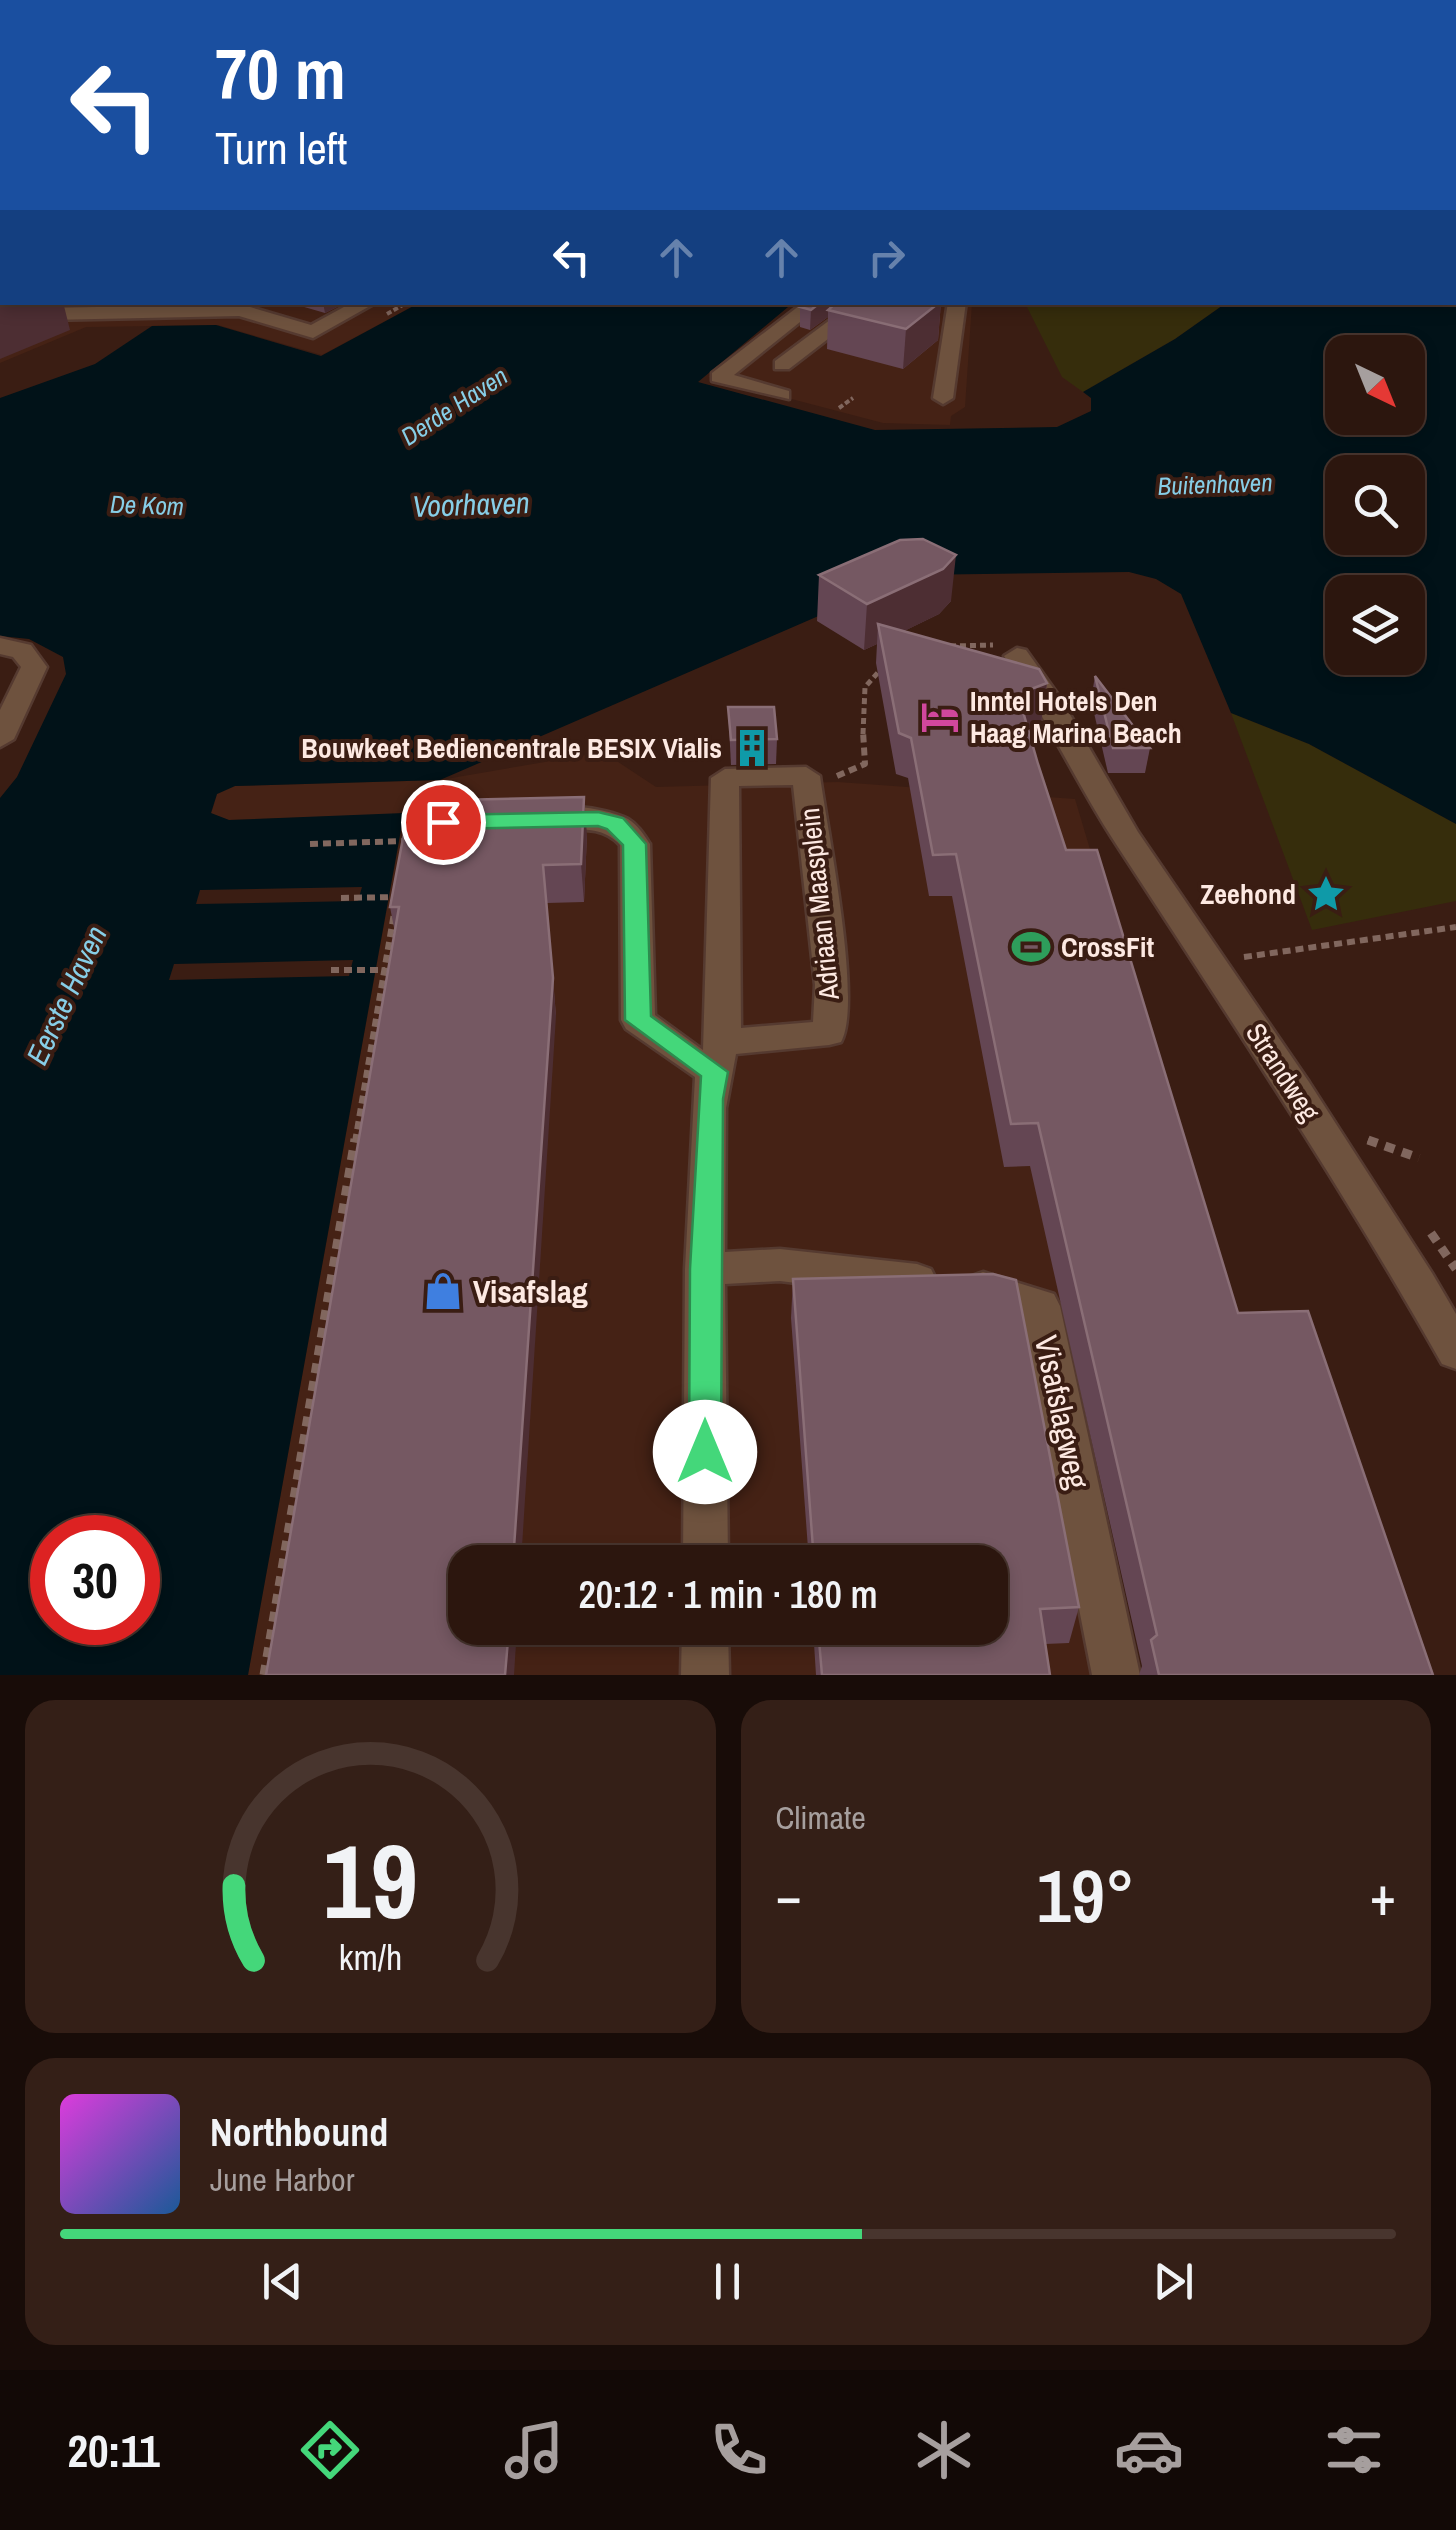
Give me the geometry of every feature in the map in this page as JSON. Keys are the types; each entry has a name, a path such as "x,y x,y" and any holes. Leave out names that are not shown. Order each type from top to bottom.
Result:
{"street":[{"path":"0,315 240,310 313,332 362,305"},
{"path":"782,395 720,377 812,305"},
{"path":"782,365 863,305"},
{"path":"943,398 956,305"},
{"path":"0,646 22,651 34,667 0,738"},
{"name":"Strandweg","path":"1017,656 1043,688 1102,800 1405,1258 1456,1351"},
{"name":"Adriaan Maasplein","path":"806,776 832,985 829,1033 720,1057 724,778 806,776"},
{"path":"523,820 598,819 628,832 635,844 638,1020 720,1057 710,1099 704,1269 705,1545"},
{"name":"Visafslagweg","path":"704,1269 780,1265 992,1290 1040,1306 1116,1675"},
{"path":"705,1645 705,1675"}],"path":[{"path":"839,408 853,398"},
{"path":"945,646 1006,646 1017,656"},
{"path":"806,776 844,776 865,764 861,692 870,674 887,665"},
{"path":"402,860 409,823"},
{"path":"310,844 406,841"},
{"path":"264,1675 399,878"},
{"path":"342,898 396,897"},
{"path":"1211,963 1456,927"},
{"path":"331,970 385,970"},
{"path":"1367,1140 1419,1158"}],"shaded area":[{"path":"0,305 415,305 322,355 218,325 86,327 0,363"},
{"path":"798,305 972,305 965,407 951,416 950,425 883,423 708,377"},
{"path":"603,752 656,787 838,782 1075,799 1240,1352 1070,1354 1137,1675 248,1675 404,814 229,820 211,814 217,794 235,786 440,780"}],"sand":[{"path":"1026,305 1223,305 1175,339 1083,392 1062,377"},
{"path":"1231,713 1309,744 1456,824 1456,901 1312,930"}],"water":[{"path":"415,305 790,305 698,382 875,430 1057,427 1091,411 1091,398 1083,392 1175,339 1223,305 1456,305 1456,824 1309,744 1231,713 1181,594 1156,579 1129,572 913,575 440,780 235,786 217,794 211,813 229,820 404,813 248,1675 0,1675 0,798 17,777 66,674 63,657 29,639 0,636 0,398 95,364 152,326 216,325 321,356"}],"pier":[{"path":"362,887 358,901 196,904 200,890"},
{"path":"353,960 349,976 169,980 174,964"}],"building":[{"path":"834,305 936,305 906,329 828,310"},
{"path":"923,539 956,555 943,569 867,604 819,575 900,540"},
{"path":"878,624 1039,669 1047,683 1018,694 1038,764 1066,850 1097,850 1238,1313 1308,1311 1433,1675 1159,1675 1151,1640 1157,1635 1038,1123 1011,1124 956,854 933,855 911,738 899,733"},
{"path":"1095,676 1150,748 1113,748"},
{"path":"728,707 774,707 777,739 731,740"},
{"name":"Visafslag","path":"584,797 581,864 543,865 553,978 514,1545 448,1545 448,1645 508,1645 505,1675 266,1675 399,907 390,907 410,801"},
{"path":"993,1274 1016,1280 1079,1607 1040,1609 1050,1675 822,1675 819,1645 1008,1645 1008,1545 813,1545 793,1279"}],"place":[{"name":"Inntel Hotels Den Haag Marina Beach","path":"940,717"},
{"name":"Bouwkeet Bediencentrale BESIX Vialis","path":"752,748"},
{"name":"Zeehond","path":"1326,894"},
{"name":"CrossFit","path":"1031,947"},
{"name":"Visafslag","path":"443,1291"}],"route":[{"path":"443,822 598,819 628,832 635,844 638,1020 715,1072 710,1099 704,1269 705,1452"}],"water label":[{"name":"Derde Haven","path":"454,406"},
{"name":"Buitenhaven","path":"1215,484"},
{"name":"Voorhaven","path":"471,504"},
{"name":"De Kom","path":"147,505"},
{"name":"Eerste Haven","path":"66,995"}]}
